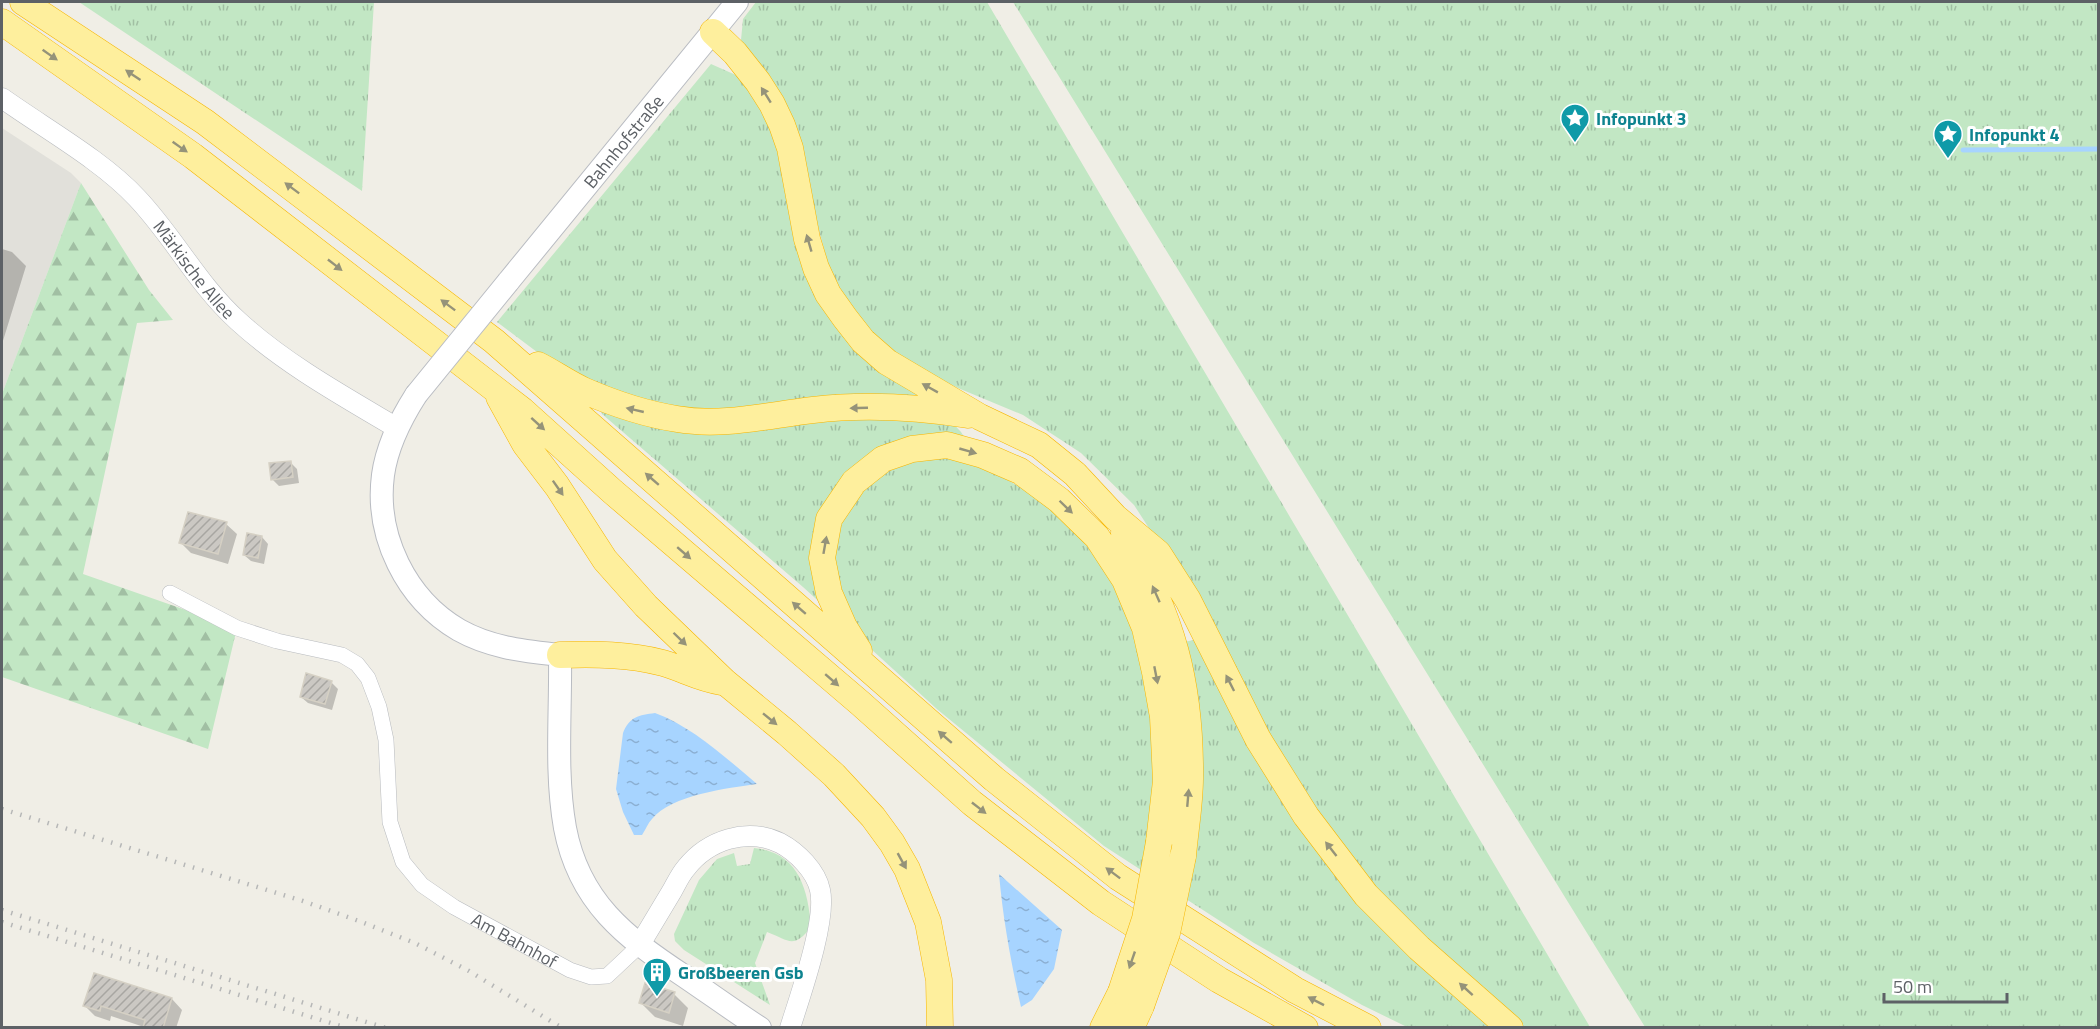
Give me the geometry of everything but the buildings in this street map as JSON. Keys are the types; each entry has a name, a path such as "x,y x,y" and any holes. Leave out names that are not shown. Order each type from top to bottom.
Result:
{"highway":[{"path":"23,2 206,122 494,341 994,779 1118,877 1295,990 1368,1028"},
{"path":"2,22 193,156 522,410 972,803 1101,903 1219,980 1305,1028"},
{"path":"713,32 735,53 758,82 777,115 790,148 807,239 816,268 828,294 863,341 887,362 980,417 1039,445 1075,474 1115,517 1158,553 1188,600 1258,739 1306,816 1366,895 1419,948 1510,1028"},
{"path":"494,341 584,391 626,408 678,419 714,422 746,420 814,410 895,407 980,417"},
{"path":"493,387 525,444 557,486 605,560 646,606 725,682 834,775 873,817 892,843 907,869 928,922 939,980 940,1028"},
{"path":"874,675 840,618 829,593 822,558 829,519 854,482 883,459 912,449 947,445 983,455 1020,471 1059,500 1097,537 1125,580 1145,628 1163,717 1166,781 1159,842 1131,1008"},
{"path":"1102,1028 1131,1008 1167,933 1183,856 1190,781 1189,721 1181,669 1167,617 1143,565 1115,517"},
{"path":"560,655 608,654 650,660 667,664 705,680 725,682"}],"main road":[{"name":"Bahnhofstraße","path":"560,655 509,649 477,639 444,620 414,590 393,554 384,516 383,475 387,458 397,428 416,396 737,2"},
{"path":"560,655 562,805 569,847 576,867 595,902 639,946 758,1026"}],"street":[{"name":"Märkische Allee","path":"2,99 90,159 135,196 162,228 204,286 240,323 300,368 397,428"},
{"name":"Am Bahnhof","path":"170,593 237,628 277,641 342,655 357,664 368,678 380,707 387,741 390,822 402,862 422,885 454,907 570,970 591,977 608,976 639,946 686,867 714,843 742,836 764,837 788,847 808,866 820,890 820,918 816,938 790,1028"}],"shaded area":[{"path":"2,128 71,173 81,183 2,394"}],"green space":[{"path":"79,2 374,2 362,191"},
{"path":"756,2 987,2 1590,1027 1523,1027 1423,940 1345,853 1273,745 1180,576 1134,505 1081,453 1023,415 958,388 896,357 851,309 829,267 784,103 741,40 743,19"},
{"path":"1013,2 2098,2 2098,1027 1645,1027"},
{"path":"711,64 738,76 753,94 776,139 803,262 961,432 982,465 1056,508 1106,570 1142,650 1194,640 1259,757 1498,1027 1407,1027 1362,1005 1254,943 1104,846 938,710 803,587 602,414 594,386 553,364 497,322"},
{"path":"81,183 149,290 173,320 137,323 83,574 237,628 208,749 2,677 2,394"},
{"path":"754,848 769,851 791,864 803,886 811,927 795,941 786,940 767,932 755,963 770,1005 684,950 675,941 674,934 699,880 717,859 734,853 737,866 750,864"}],"water":[{"path":"655,713 696,735 757,784 686,798 661,811 649,822 642,835 634,835 623,812 616,789 623,733 628,723 635,718"},
{"path":"999,874 1062,930 1054,969 1032,1000 1021,1007 1008,941"}],"waterway":[{"path":"1963,150 2098,149"}],"railway":[{"path":"2,809 303,901 359,921 415,943 469,971 562,1028"},
{"path":"2,910 386,1028"},
{"path":"2,922 347,1028"}],"place":[{"name":"Infopunkt 3","path":"1575,144"},
{"name":"Infopunkt 4","path":"1948,160"},
{"name":"Großbeeren Gsb","path":"657,998"}]}
